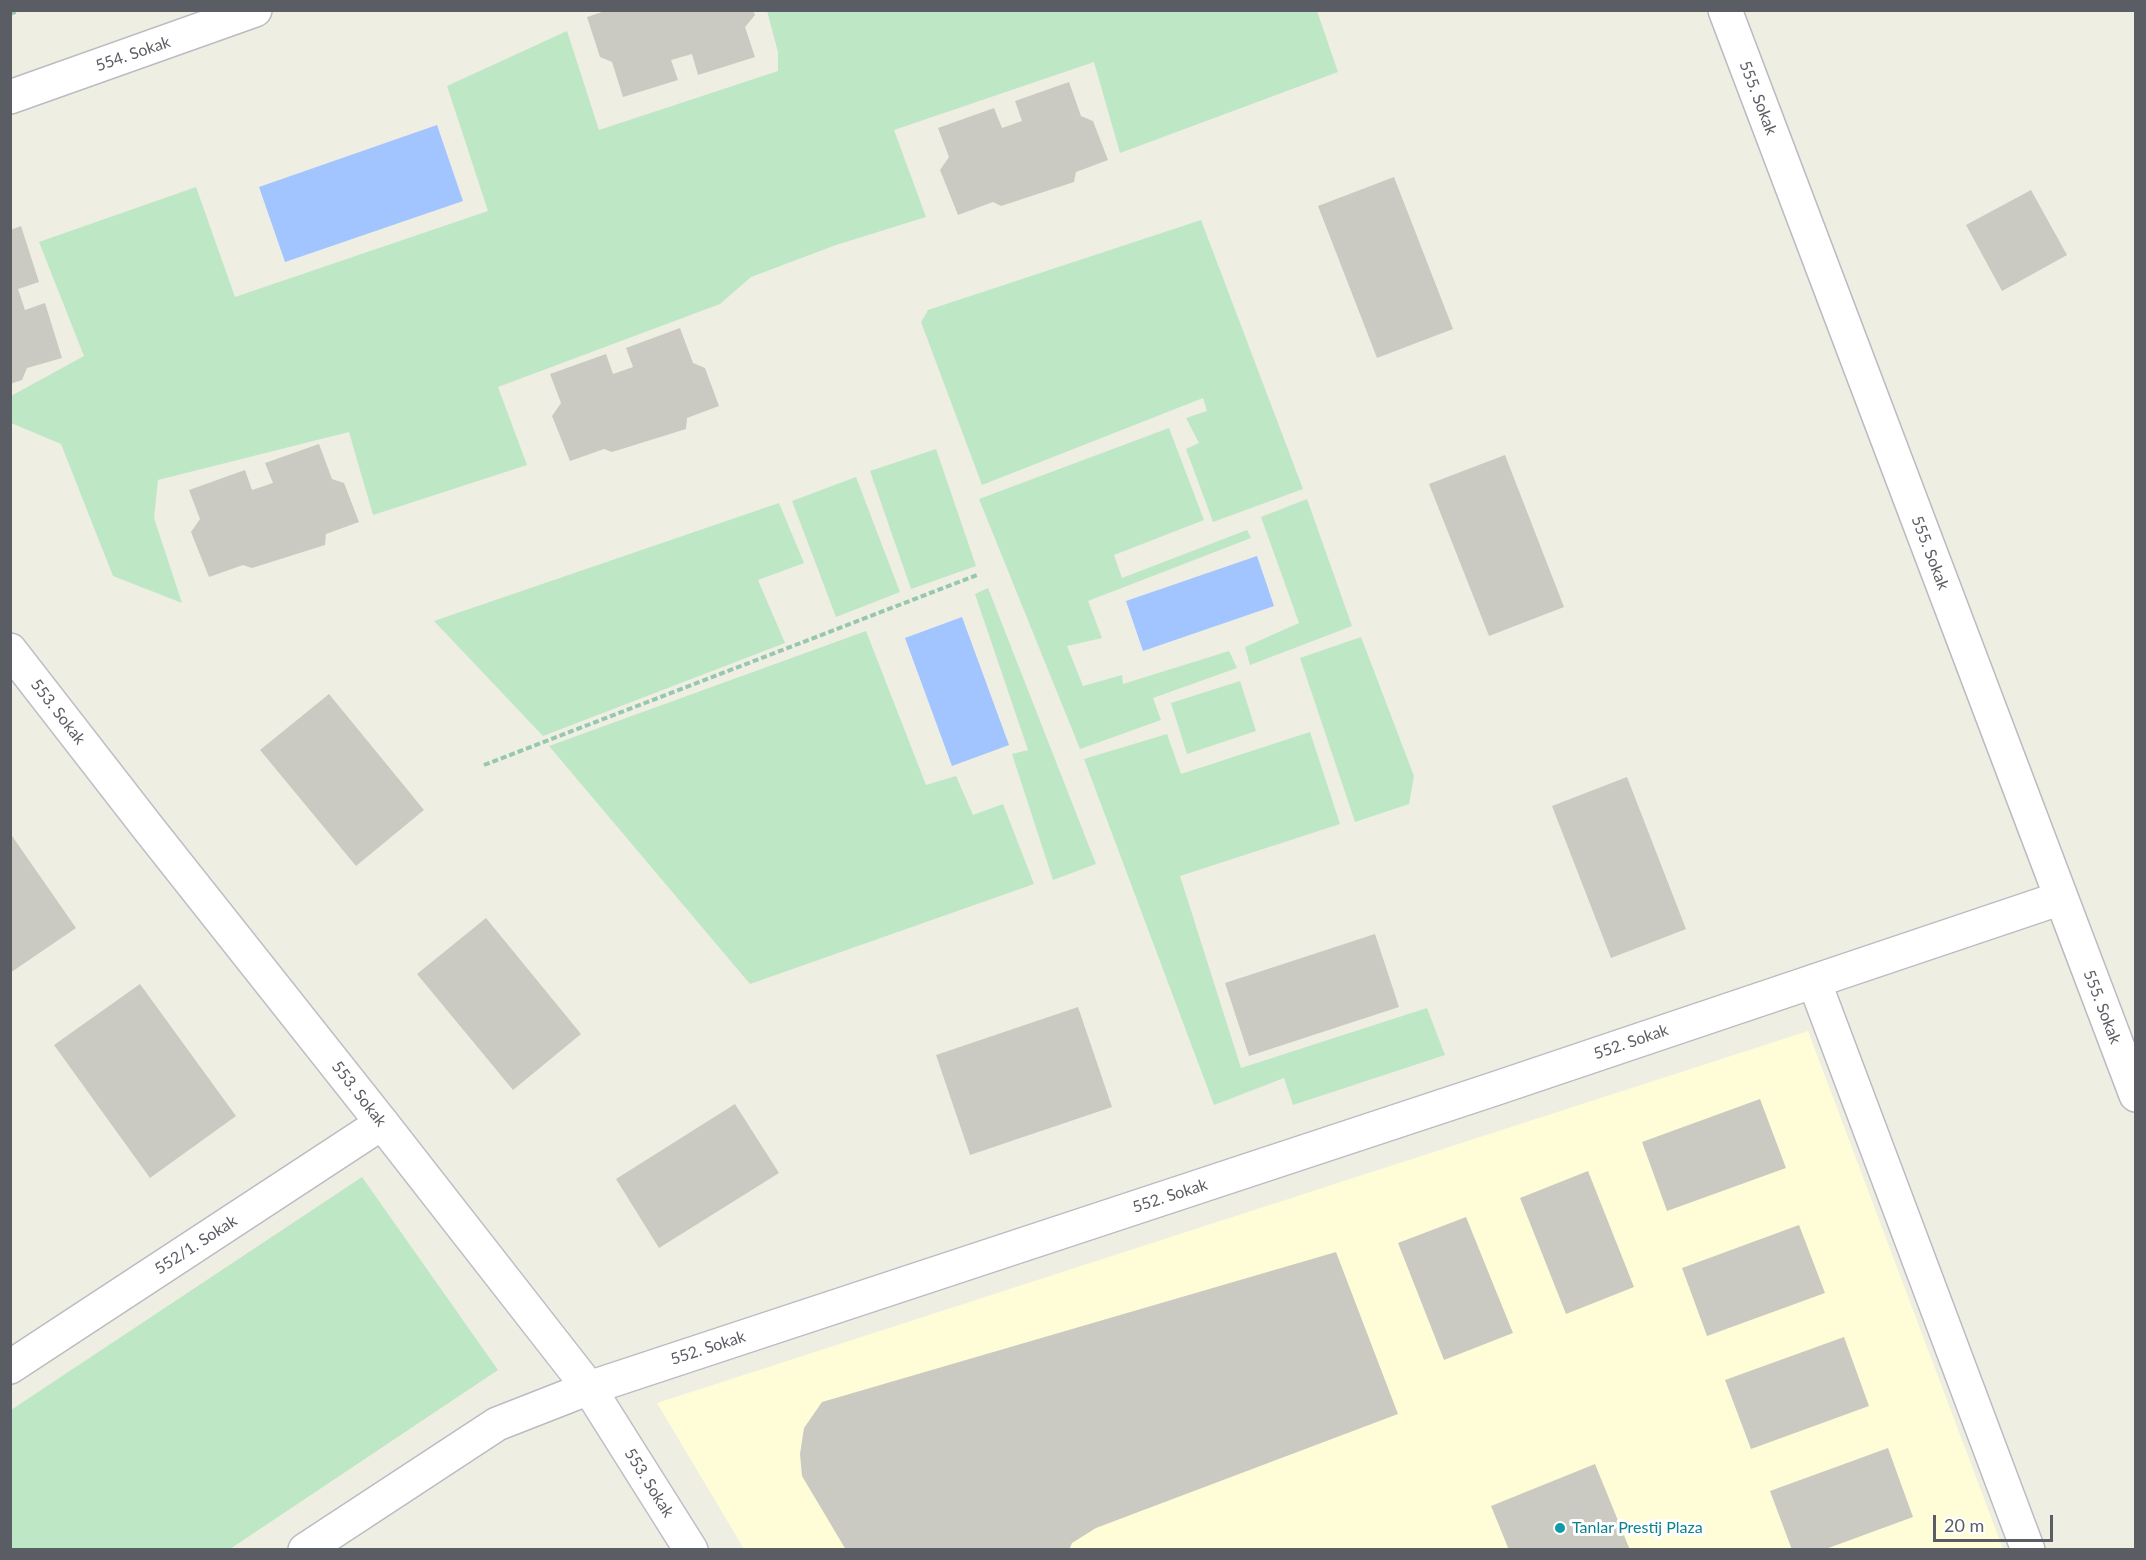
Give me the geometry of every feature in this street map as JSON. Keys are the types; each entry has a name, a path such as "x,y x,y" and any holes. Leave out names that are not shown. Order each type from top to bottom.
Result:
{"street":[{"name":"554. Sokak","path":"10,97 255,10"},
{"name":"555. Sokak","path":"1725,10 2136,1095"},
{"name":"553. Sokak","path":"10,650 589,1388 691,1550"},
{"name":"552. Sokak","path":"305,1550 497,1424 589,1388 2061,898"},
{"path":"1814,981 2028,1550"},
{"name":"552/1. Sokak","path":"10,1366 382,1123"}],"path":[{"path":"10,14 20,10"},
{"path":"484,765 977,575"}],"shaded area":[{"path":"1808,1031 2003,1549 744,1549 657,1403"}],"green space":[{"path":"767,11 1317,11 1338,72 1120,153 1094,62 894,130 926,217 836,245 751,277 720,304 498,387 527,465 373,515 349,432 158,480 154,518 182,603 113,576 61,444 11,423 11,396 84,356 39,242 196,187 235,297 488,211 447,86 567,31 599,130 778,71 778,52"},
{"path":"1201,220 1303,489 1213,522 1186,449 1199,443 1186,418 1207,411 1203,398 982,485 921,322 928,310"},
{"path":"1169,428 1204,520 1114,555 1122,578 1247,530 1251,538 1088,601 1102,638 1067,646 1083,686 1122,675 1123,684 1229,651 1237,668 1153,698 1161,720 1080,749 979,499"},
{"path":"936,449 976,566 911,589 870,471"},
{"path":"856,477 900,592 836,617 792,501"},
{"path":"1307,499 1352,626 1250,665 1245,647 1299,623 1261,517"},
{"path":"779,503 804,563 758,580 785,643 543,736 434,621"},
{"path":"988,588 1096,864 1053,880 1012,754 1028,750 975,594"},
{"path":"866,631 926,785 956,776 973,815 1003,804 1034,884 750,984 549,746"},
{"path":"1361,637 1414,776 1409,804 1355,822 1300,658"},
{"path":"1240,681 1256,731 1187,754 1171,703"},
{"path":"1310,732 1340,824 1180,876 1241,1068 1427,1008 1445,1055 1293,1105 1284,1078 1214,1105 1084,759 1167,734 1181,774"},
{"path":"362,1177 498,1370 230,1549 11,1549 11,1410"}],"water":[{"path":"437,125 463,201 285,262 259,187"},
{"path":"1257,556 1274,606 1143,651 1126,601"},
{"path":"962,617 1009,745 952,766 905,638"}],"building":[{"path":"608,10 753,10 755,15 745,27 755,57 698,75 692,54 671,60 678,80 623,97 612,62 600,57 587,17"},
{"path":"1069,82 1081,116 1093,121 1108,160 1076,172 1074,182 1001,206 993,202 958,215 940,170 949,157 938,128 994,108 1002,128 1022,121 1015,101"},
{"path":"1394,177 1453,329 1377,358 1318,206"},
{"path":"2031,190 2067,255 2002,291 1966,225"},
{"path":"21,226 39,282 18,289 25,310 45,303 62,358 27,368 22,380 10,384 10,230"},
{"path":"680,328 693,363 705,368 719,406 687,418 686,429 612,452 604,449 570,461 552,416 561,403 550,374 606,354 613,374 633,367 626,348"},
{"path":"319,444 332,479 344,483 359,522 326,534 325,545 252,568 243,565 209,577 191,532 200,519 189,490 245,470 252,490 273,483 265,463"},
{"path":"1505,455 1564,607 1489,636 1429,484"},
{"path":"329,694 424,810 356,866 260,750"},
{"path":"1627,777 1686,929 1611,958 1552,806"},
{"path":"10,833 76,928 10,973"},
{"path":"486,918 581,1034 513,1090 417,974"},
{"path":"1375,934 1399,1007 1249,1056 1225,983"},
{"path":"140,984 236,1116 150,1178 54,1045"},
{"path":"1078,1007 1112,1107 970,1155 936,1055"},
{"path":"1760,1099 1786,1168 1667,1211 1642,1142"},
{"path":"735,1104 779,1173 659,1248 616,1179"},
{"path":"1588,1171 1634,1287 1566,1314 1520,1198"},
{"path":"1466,1217 1513,1333 1444,1360 1398,1243"},
{"path":"1799,1225 1825,1293 1707,1336 1682,1268"},
{"path":"1336,1252 1398,1414 1096,1528 1072,1543 1069,1550 846,1550 802,1476 800,1454 804,1428 822,1402"},
{"path":"1844,1337 1869,1406 1751,1449 1725,1380"},
{"path":"1888,1448 1913,1517 1823,1550 1792,1550 1770,1491"},
{"name":"Tanlar Prestij Plaza","path":"1595,1464 1630,1550 1509,1550 1491,1506"}],"place":[{"name":"Tanlar Prestij Plaza","path":"1560,1528"}]}
